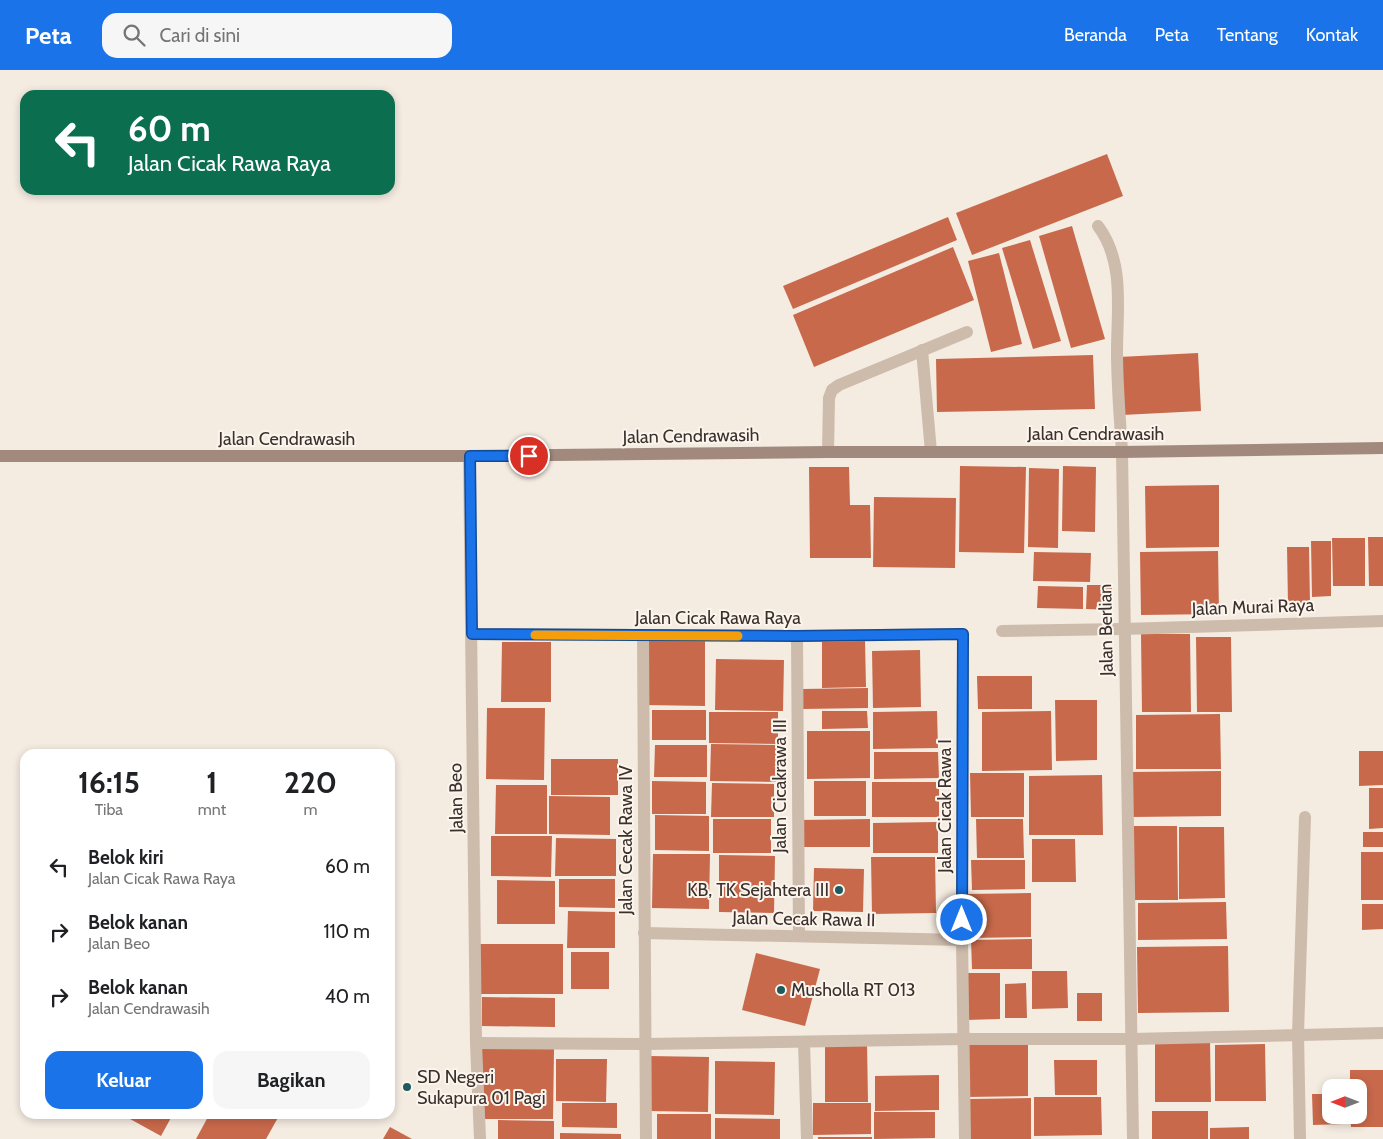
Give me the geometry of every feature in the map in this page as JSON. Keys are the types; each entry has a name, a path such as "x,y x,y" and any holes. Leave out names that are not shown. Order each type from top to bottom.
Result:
{"street":[{"name":"Jalan Berlian","path":"1098,226 1108,239 1116,265 1117,352 1122,452 1123,629 1132,1039 1132,1139"},
{"path":"828,452 829,398 832,390 839,385 967,332"},
{"path":"922,350 931,452"},
{"name":"Jalan Cendrawasih","path":"0,456 470,456 828,452 1122,452 1383,448"},
{"name":"Jalan Beo","path":"470,456 476,1042 480,1139"},
{"name":"Jalan Murai Raya","path":"1123,629 1383,621"},
{"path":"1002,631 1123,629"},
{"name":"Jalan Cicak Rawa Raya","path":"472,634 797,636 963,634"},
{"name":"Jalan Cicak Rawa I","path":"963,634 962,940 965,1139"},
{"name":"Jalan Cecak Rawa IV","path":"643,635 646,1139"},
{"name":"Jalan Cicakrawa III","path":"797,636 799,936"},
{"path":"1300,1139 1298,1034 1306,817"},
{"name":"Jalan Cecak Rawa II","path":"644,933 962,940"},
{"path":"476,1042 645,1044 964,1039 1132,1039 1383,1033"},
{"path":"804,1042 807,1139"}],"building":[{"path":"1107,154 1123,196 972,255 956,213"},
{"path":"948,217 957,240 793,309 783,286"},
{"path":"1072,226 1105,339 1071,348 1039,236"},
{"path":"1030,240 1061,341 1033,349 1002,248"},
{"path":"953,247 974,300 814,367 793,315"},
{"path":"999,253 1022,344 991,352 968,261"},
{"path":"1198,353 1201,411 1122,415 1119,357"},
{"path":"1093,355 1095,409 937,412 936,359"},
{"path":"960,466 1026,467 1024,553 959,552"},
{"path":"1063,466 1096,467 1095,532 1062,531"},
{"path":"809,467 849,467 850,505 870,505 871,558 810,558"},
{"path":"1029,468 1059,469 1058,548 1028,547"},
{"path":"1219,485 1219,547 1146,548 1145,486"},
{"path":"874,497 956,498 955,568 873,567"},
{"path":"1368,537 1383,537 1383,586 1369,586"},
{"path":"1332,538 1365,538 1365,586 1333,586"},
{"path":"1311,541 1331,541 1331,596 1312,597"},
{"path":"1287,547 1309,547 1310,604 1288,604"},
{"path":"1218,551 1219,614 1141,615 1140,552"},
{"path":"1034,552 1091,553 1090,582 1033,581"},
{"path":"1087,585 1112,585 1112,610 1086,609"},
{"path":"1038,586 1083,587 1083,609 1037,608"},
{"path":"1141,634 1190,634 1191,712 1142,712"},
{"path":"645,637 705,637 705,706 644,705"},
{"path":"1196,637 1231,637 1232,712 1197,712"},
{"path":"865,641 866,687 822,688 822,642"},
{"path":"502,642 551,642 551,702 501,702"},
{"path":"920,650 921,707 873,708 872,651"},
{"path":"716,659 784,660 783,711 715,710"},
{"path":"977,676 1032,676 1032,709 978,709"},
{"path":"868,688 868,708 802,709 802,689"},
{"path":"1055,700 1097,700 1097,760 1056,761"},
{"path":"487,708 545,708 544,780 486,779"},
{"path":"652,710 706,710 706,740 652,740"},
{"path":"822,711 867,711 868,728 822,729"},
{"path":"937,711 938,748 873,749 873,712"},
{"path":"1051,711 1052,770 982,771 982,712"},
{"path":"709,712 778,712 778,744 709,743"},
{"path":"1220,714 1221,769 1136,769 1136,715"},
{"path":"807,731 870,731 870,778 807,779"},
{"path":"711,744 778,745 778,782 710,781"},
{"path":"655,745 707,745 707,777 654,777"},
{"path":"1359,751 1383,751 1383,785 1359,786"},
{"path":"874,752 938,752 939,778 874,779"},
{"path":"551,759 618,759 618,795 551,795"},
{"path":"1221,771 1221,816 1131,817 1131,772"},
{"path":"970,773 1024,773 1024,817 971,817"},
{"path":"1102,775 1103,835 1029,835 1029,776"},
{"path":"652,781 706,782 706,814 652,814"},
{"path":"814,781 866,781 866,816 814,816"},
{"path":"872,782 939,782 939,817 872,817"},
{"path":"712,783 774,784 774,817 711,817"},
{"path":"496,785 547,785 547,834 495,834"},
{"path":"1369,788 1383,788 1383,828 1369,829"},
{"path":"549,796 610,797 610,835 549,834"},
{"path":"655,815 709,816 709,851 655,850"},
{"path":"713,819 771,819 771,853 713,853"},
{"path":"870,819 870,847 801,847 800,820"},
{"path":"976,819 1023,819 1024,858 977,858"},
{"path":"938,822 938,853 873,853 873,823"},
{"path":"1130,826 1177,826 1178,900 1131,900"},
{"path":"1179,827 1224,827 1225,898 1179,899"},
{"path":"1363,832 1383,832 1383,847 1363,847"},
{"path":"491,836 552,836 551,877 491,876"},
{"path":"556,838 616,839 616,876 555,876"},
{"path":"1032,839 1075,839 1076,882 1032,882"},
{"path":"1361,852 1383,852 1383,900 1361,900"},
{"path":"653,854 710,854 709,909 652,908"},
{"path":"719,855 775,856 774,913 719,912"},
{"path":"871,857 935,857 936,913 872,914"},
{"path":"971,860 1025,860 1025,889 972,890"},
{"name":"KB, TK Sejahtera III","path":"814,868 864,869 863,912 813,911"},
{"path":"559,879 615,879 615,908 559,907"},
{"path":"497,880 555,881 555,924 497,924"},
{"path":"1031,893 1031,937 968,938 968,894"},
{"path":"1226,902 1227,939 1138,940 1138,903"},
{"path":"1362,904 1383,904 1383,929 1362,930"},
{"path":"568,911 615,912 615,948 567,948"},
{"path":"1032,939 1032,969 972,969 971,940"},
{"path":"477,944 563,944 563,994 476,994"},
{"path":"1228,946 1229,1012 1138,1013 1137,947"},
{"path":"571,952 609,952 609,989 571,989"},
{"name":"Musholla RT 013","path":"756,953 820,969 805,1026 742,1010"},
{"path":"1032,971 1067,971 1068,1008 1032,1009"},
{"path":"964,973 1000,973 1000,1019 965,1020"},
{"path":"1026,983 1027,1018 1005,1018 1005,984"},
{"path":"1077,993 1102,993 1102,1021 1077,1021"},
{"path":"482,997 555,998 555,1027 482,1026"},
{"path":"1210,1042 1211,1102 1155,1102 1155,1043"},
{"path":"825,1043 867,1043 868,1102 825,1102"},
{"path":"1028,1044 1028,1096 966,1097 966,1045"},
{"path":"1265,1044 1266,1101 1215,1101 1215,1045"},
{"path":"481,1049 554,1049 553,1119 481,1119"},
{"path":"649,1056 709,1057 708,1112 649,1111"},
{"path":"556,1059 607,1059 606,1102 556,1101"},
{"path":"1054,1060 1097,1060 1097,1095 1055,1095"},
{"path":"715,1061 775,1062 774,1115 715,1114"},
{"path":"1350,1070 1383,1070 1383,1127 1351,1127 1351,1124 1368,1124 1368,1079 1350,1079"},
{"path":"939,1075 939,1110 875,1111 875,1076"},
{"path":"1312,1094 1322,1094 1322,1124 1343,1124 1313,1125"},
{"path":"1034,1097 1101,1097 1102,1135 1034,1136"},
{"path":"1031,1098 1031,1139 970,1139 970,1099"},
{"path":"562,1103 617,1103 617,1128 562,1127"},
{"path":"813,1103 871,1103 871,1134 813,1135"},
{"path":"1152,1111 1208,1111 1208,1139 1152,1139"},
{"path":"874,1112 935,1112 935,1138 874,1139"},
{"path":"657,1114 711,1114 711,1139 657,1139"},
{"path":"715,1118 780,1119 780,1139 715,1139"},
{"path":"130,1119 170,1119 161,1136"},
{"path":"207,1119 277,1119 266,1139 196,1139"},
{"path":"498,1120 554,1121 554,1139 498,1139"},
{"path":"390,1127 412,1139 383,1139"},
{"path":"1249,1127 1249,1139 1210,1139 1210,1128"},
{"path":"560,1133 621,1134 621,1139 560,1139"},
{"path":"818,1137 872,1137 872,1139 818,1139"}],"slow traffic":[{"path":"535,635 738,636"}],"place":[{"name":"KB, TK Sejahtera III","path":"839,890"},
{"name":"Musholla RT 013","path":"781,990"},
{"name":"SD Negeri Sukapura 01 Pagi","path":"407,1087"}],"route":[{"path":"529,456 470,456 472,634 797,636 963,634 962,920"}]}
